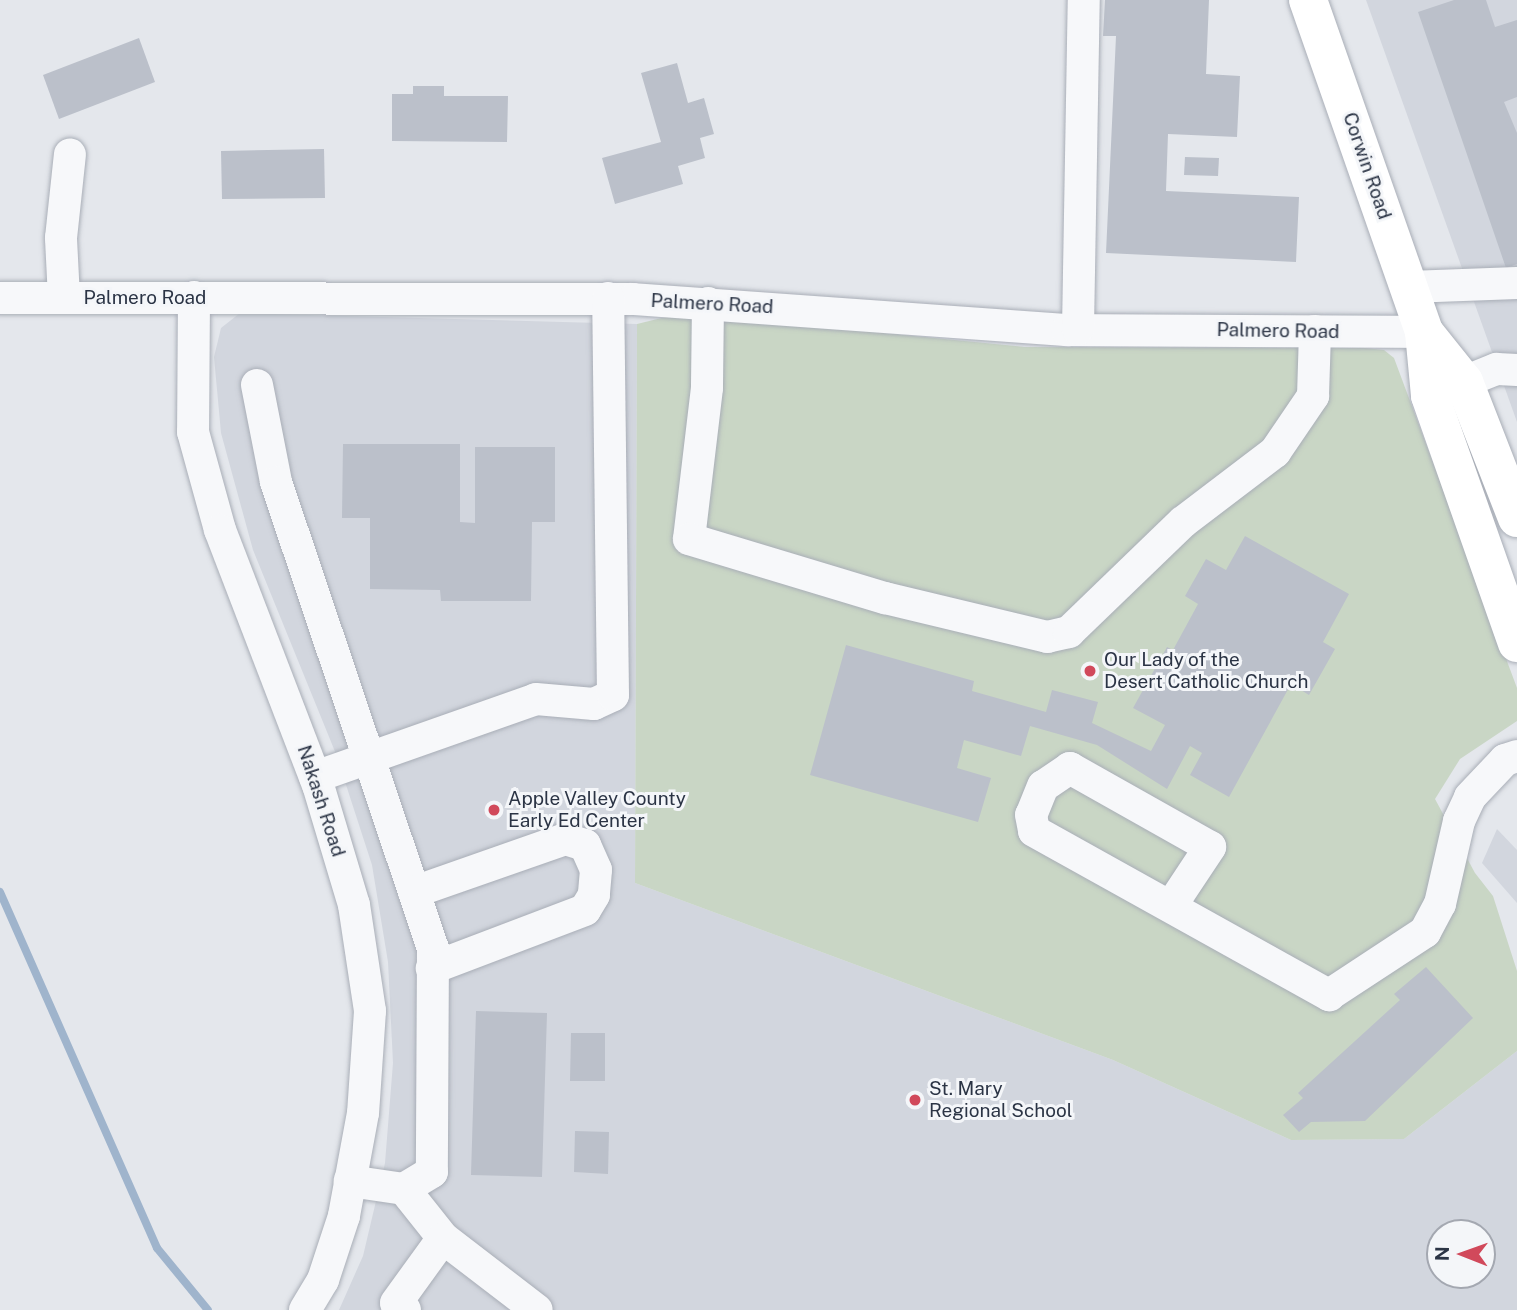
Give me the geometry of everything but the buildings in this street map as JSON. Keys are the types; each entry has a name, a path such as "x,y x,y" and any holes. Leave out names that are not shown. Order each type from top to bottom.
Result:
{"main road":[{"name":"Corwin Road","path":"1308,0 1424,332 1430,396 1517,643"},
{"name":"Corwin Road","path":"1424,332 1464,382 1517,518"}],"street":[{"path":"1078,329 1084,0"},
{"path":"64,298 61,238 70,154"},
{"path":"1409,287 1517,283"},
{"name":"Palmero Road","path":"0,298 608,298 1078,329 1424,332"},
{"name":"Nakash Road","path":"194,298 193,432 220,530 315,777 354,905 370,1011 363,1113 350,1181 323,1280 305,1310"},
{"path":"315,777 369,755 536,699 594,704 613,695 608,298"},
{"path":"708,303 707,388 689,539 885,598 1047,637 1069,632 1184,523 1275,452 1303,416 1313,396 1315,331"},
{"path":"1464,382 1497,369 1517,370"},
{"path":"257,385 276,482 433,949 432,1172 404,1189 350,1181"},
{"path":"1171,906 1210,847 1070,768 1043,786 1031,815 1034,831 1329,995 1425,932 1440,904 1459,821 1470,797 1505,760 1517,756"},
{"path":"414,892 565,839 585,845 596,870 594,895 585,910 432,968"},
{"path":"404,1189 443,1238 537,1310"},
{"path":"405,1310 396,1303 443,1238"}],"shaded area":[{"path":"1366,0 1517,0 1517,422"},
{"path":"240,313 637,324 635,883 1113,1060 1291,1140 1404,1139 1517,1051 1517,1310 339,1310 363,1256 385,1163 393,1063 388,962 372,865 336,754 253,550 221,433 214,357 221,328"},
{"path":"1497,829 1517,850 1517,903 1482,863"}],"green space":[{"path":"682,313 1025,347 1365,348 1384,350 1394,358 1517,688 1517,721 1460,759 1435,799 1475,873 1493,896 1517,971 1517,1051 1404,1139 1291,1140 1113,1060 635,883 637,324"}],"waterway":[{"path":"0,892 157,1248 208,1310"}],"place":[{"name":"Our Lady of the Desert Catholic Church","path":"1090,671"},
{"name":"Apple Valley County Early Ed Center","path":"494,810"},
{"name":"St. Mary Regional School","path":"915,1100"}]}
